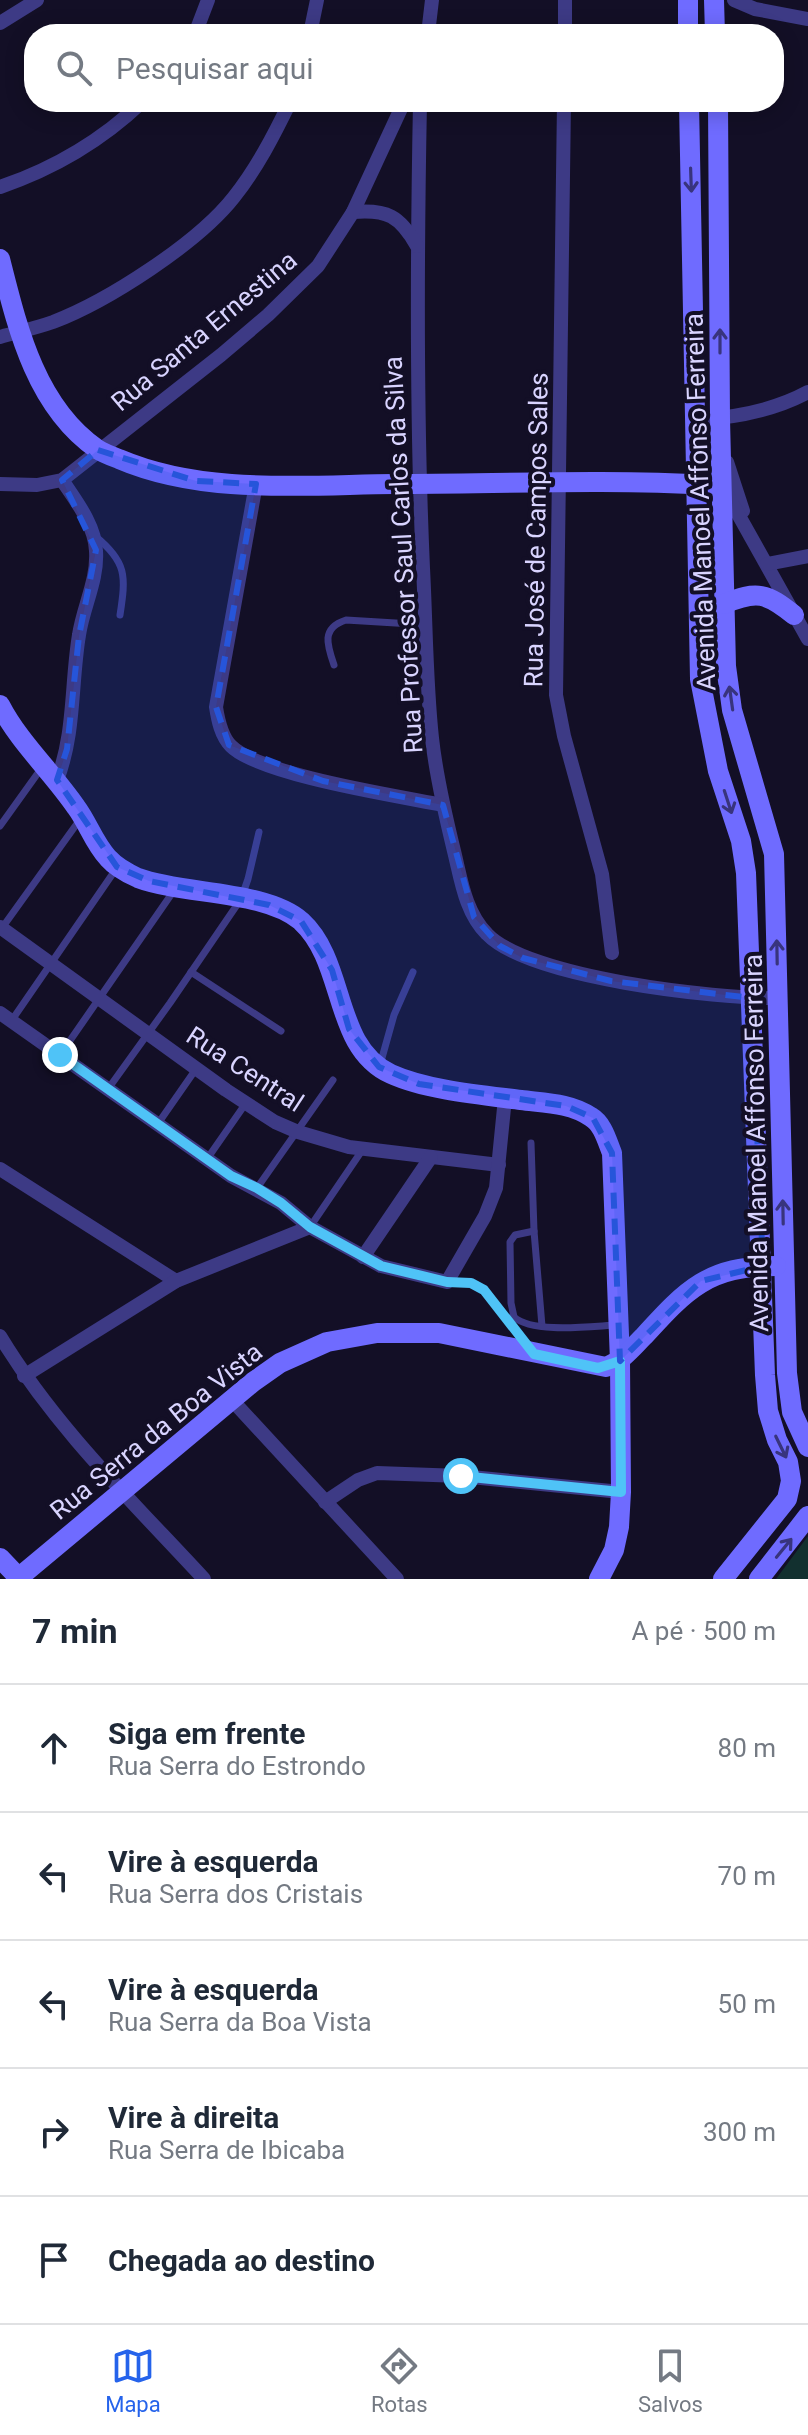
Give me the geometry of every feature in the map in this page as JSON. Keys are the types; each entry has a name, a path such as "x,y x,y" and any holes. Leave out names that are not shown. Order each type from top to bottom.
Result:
{"main road":[{"path":"688,0 688,24"},
{"path":"714,0 715,24"},
{"name":"Avenida Manoel Affonso Ferreira","path":"689,112 700,679 715,756 741,841 746,873 765,1371 772,1426 791,1473 787,1499"},
{"name":"Avenida Manoel Affonso Ferreira","path":"718,112 720,419 726,666 732,710 774,854 787,1373 792,1412 805,1438"},
{"path":"0,259 9,334 51,398 69,424 98,450 142,469 183,478 256,484 561,482 721,485"},
{"path":"693,263 720,262"},
{"path":"724,604 739,597 761,595 778,601 794,615"},
{"path":"1,712 50,772 101,849 117,867 136,877 241,899 290,913 309,931 332,970 349,1029 359,1046 379,1067 419,1084 566,1106 593,1118 604,1132 612,1153 620,1361 621,1492 614,1550 599,1579"},
{"path":"620,1361 680,1296 701,1281 720,1273 784,1266"},
{"name":"Rua Serra da Boa Vista","path":"18,1579 231,1399 280,1363 327,1342 377,1333 439,1333 598,1368 620,1361"},
{"path":"723,1579 787,1499 808,1507"},
{"path":"759,1579 808,1516"},
{"path":"0,1558 18,1579"}],"street":[{"path":"0,23 37,0"},
{"path":"201,24 208,0"},
{"path":"312,24 317,0"},
{"path":"429,24 432,0"},
{"path":"565,0 565,24"},
{"path":"734,0 755,9 808,19"},
{"path":"0,187 31,177 92,143 131,112"},
{"path":"9,334 52,322 120,288 162,260 233,199 284,112"},
{"name":"Rua Santa Ernestina","path":"62,480 221,355 318,266 353,212 399,112"},
{"name":"Rua Professor Saul Carlos da Silva","path":"420,112 417,246 419,484 432,739 443,805 467,901 480,925 500,946 523,958 611,981 751,998 778,998"},
{"name":"Rua José de Campos Sales","path":"564,112 556,695 564,736 602,874 612,953"},
{"path":"353,212 374,210 393,216 407,229 417,246"},
{"path":"694,420 720,419 777,405 808,392"},
{"path":"721,443 757,549"},
{"path":"0,484 37,485 62,480 84,514 96,550 95,571 79,636 67,749 50,772"},
{"path":"256,484 216,707 218,723 229,745 243,756 323,781 443,805"},
{"path":"721,485 808,639"},
{"path":"767,564 808,556"},
{"name":"Rua Central","path":"1,929 275,1122 298,1132 363,1149 499,1165"},
{"path":"6,1017 231,1176 281,1203 310,1227 363,1257 400,1272 447,1282 485,1216 496,1188 505,1098"},
{"path":"363,1257 431,1157"},
{"path":"0,1169 176,1281"},
{"path":"24,1376 176,1281 310,1227"},
{"path":"0,1336 24,1376 67,1429 204,1579"},
{"path":"231,1399 397,1579"},
{"path":"325,1502 358,1480 377,1473 461,1476 621,1492"}],"lane":[{"path":"93,534 120,561 125,579 120,615"},
{"path":"334,665 326,641 329,630 336,623 346,620 426,622"},
{"path":"0,826 50,772"},
{"path":"1,929 82,816"},
{"path":"108,1089 241,899 259,832"},
{"path":"6,1017 51,964 117,867"},
{"path":"60,1055 176,887"},
{"path":"191,972 281,1031"},
{"path":"379,1067 394,1015 413,972"},
{"path":"157,1125 196,1069"},
{"path":"257,1188 333,1080"},
{"path":"207,1159 246,1103"},
{"path":"531,1143 542,1326"},
{"path":"310,1227 363,1149"},
{"path":"534,1231 515,1235 510,1242 514,1317 519,1322 542,1326 619,1325"}],"path":[{"path":"447,1282 471,1283 484,1290 501,1309"}],"highlighted area":[{"path":"98,450 196,481 256,484 216,707 229,745 323,781 443,805 474,917 500,946 523,958 611,981 751,998 763,1266 701,1281 620,1361 612,1153 593,1118 566,1106 419,1084 379,1067 349,1029 332,970 301,921 269,905 149,881 117,867 57,780 67,749 79,636 96,550 62,480"}],"green space":[{"path":"808,1536 808,1579 776,1579"}],"route":[{"path":"60,1055 231,1176 257,1188 310,1227 363,1257 400,1272 447,1282 471,1283 484,1290 534,1354 598,1368 620,1361 621,1492 461,1476"}]}
